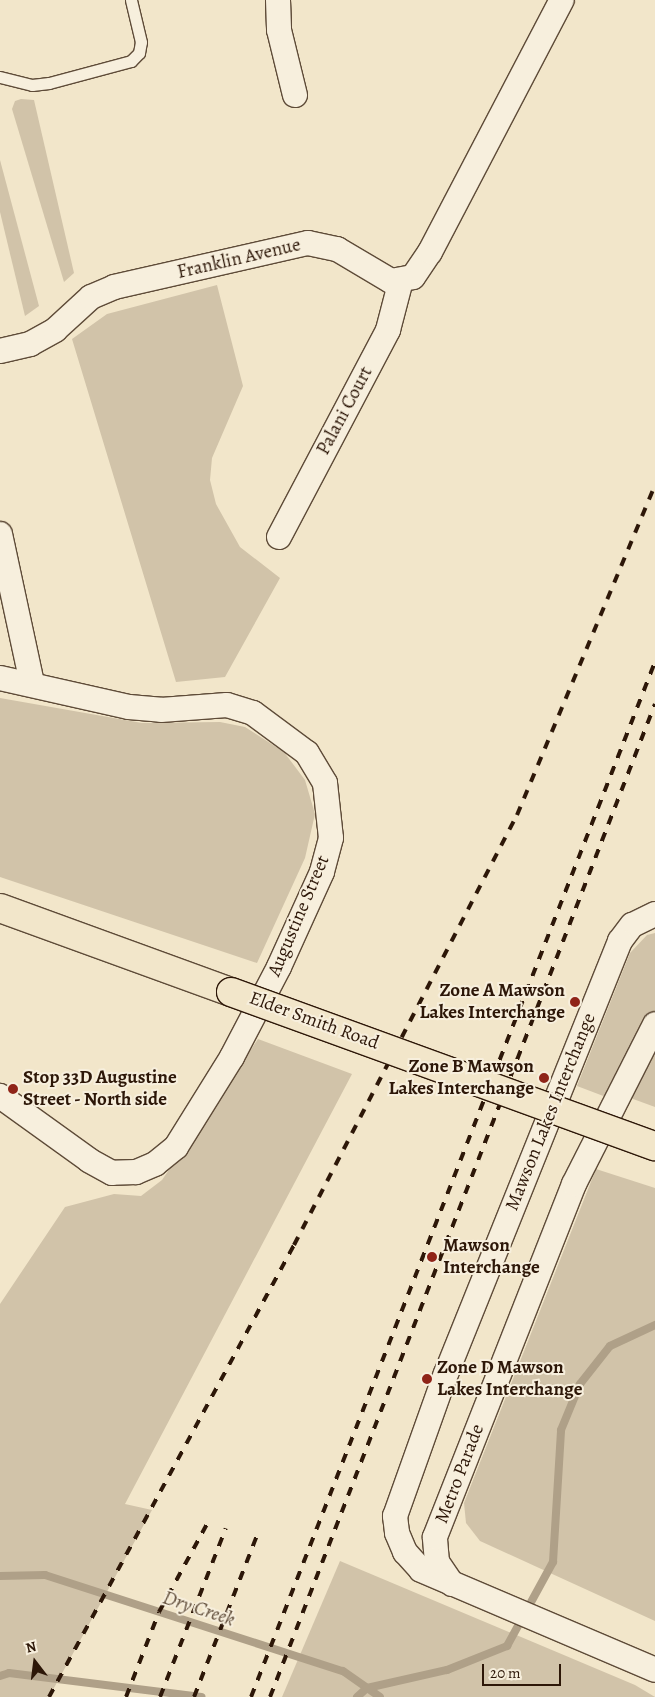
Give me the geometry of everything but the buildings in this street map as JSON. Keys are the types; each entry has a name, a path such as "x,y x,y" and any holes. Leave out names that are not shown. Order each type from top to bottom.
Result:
{"main road":[{"name":"Elder Smith Road","path":"0,908 655,1146"}],"street":[{"path":"278,0 279,30 295,95"},
{"path":"400,280 413,277 420,269 562,0"},
{"name":"Franklin Avenue","path":"0,351 30,344 55,330 91,297 114,288 308,243 338,249 391,281 400,280"},
{"name":"Palani Court","path":"279,537 388,330 400,280"},
{"path":"0,534 32,683"},
{"name":"Augustine Street","path":"0,678 32,683 128,708 160,710 227,705 253,713 307,753 325,783 331,838 322,872 279,967 232,1058 176,1146 156,1164 136,1172 112,1173 89,1160 0,1096"},
{"name":"Mawson Lakes Interchange","path":"452,1584 421,1570 405,1552 397,1533 395,1516 446,1373 620,941 632,925 655,914"},
{"name":"Metro Parade","path":"452,1584 437,1562 436,1538 574,1184 655,1024"},
{"path":"452,1584 655,1670"}],"lane":[{"path":"0,78 32,85 49,83 132,61 139,53 141,42 131,0"}],"shaded area":[{"path":"21,99 34,100 74,273 64,282 12,109 15,101"},
{"path":"0,160 39,306 25,316 0,212"},
{"path":"217,285 243,386 212,458 210,480 216,504 240,547 280,578 225,677 176,682 72,339 107,314"},
{"path":"0,698 142,723 220,722 245,727 284,752 305,780 315,814 305,858 257,963 0,877"},
{"path":"655,933 655,1011 633,1039 606,1097 577,1086 630,953 647,935"},
{"path":"655,1038 655,1107 625,1096"},
{"path":"258,1039 352,1074 125,1504 152,1510 49,1697 0,1697 0,1304 65,1207 114,1194 141,1196 162,1180"},
{"path":"596,1169 655,1188 655,1621 480,1541 466,1523 464,1503"},
{"path":"340,1561 635,1685 655,1697 282,1697"}],"waterway":[{"path":"357,1697 367,1688 447,1670 507,1646 553,1562 561,1430 580,1384 610,1346 655,1325"},
{"name":"Dry Creek","path":"0,1576 45,1575 343,1671 380,1697"},
{"name":"Dry Creek","path":"0,1676 9,1673 202,1697"}],"railway":[{"path":"49,1697 294,1245 517,815 655,485"},
{"path":"251,1697 655,662"},
{"path":"270,1697 655,704"},
{"path":"126,1697 159,1612 207,1524"},
{"path":"160,1697 226,1528"},
{"path":"194,1697 257,1535"}],"place":[{"name":"Zone A Mawson Lakes Interchange","path":"575,1002"},
{"name":"Zone B Mawson Lakes Interchange","path":"544,1078"},
{"name":"Stop 33D Augustine Street - North side","path":"13,1089"},
{"name":"Mawson Interchange","path":"432,1257"},
{"name":"Zone D Mawson Lakes Interchange","path":"427,1379"}]}
